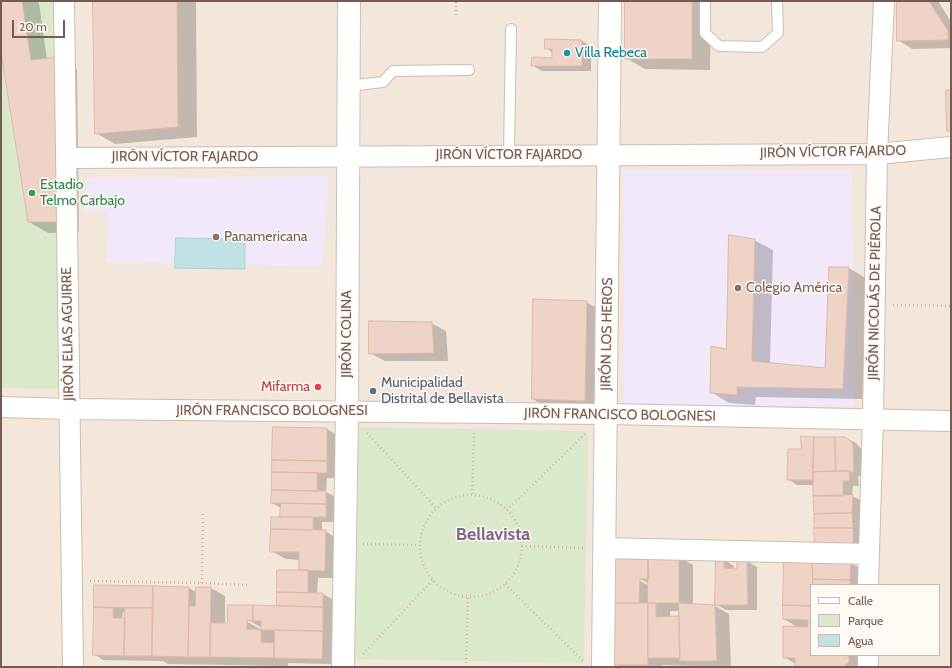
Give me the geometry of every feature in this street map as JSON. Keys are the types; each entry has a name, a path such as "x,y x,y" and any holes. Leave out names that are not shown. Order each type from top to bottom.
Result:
{"street":[{"name":"JIRÓN ELIAS AGUIRRE","path":"64,1 72,667"},
{"name":"JIRÓN COLINA","path":"343,667 347,411 349,1"},
{"name":"JIRÓN LOS HEROS","path":"594,664 604,548 610,1"},
{"name":"JIRÓN NICOLÁS DE PIÉROLA","path":"868,584 873,419 877,154 884,1"},
{"name":"JIRÓN VÍCTOR FAJARDO","path":"66,158 609,154 877,154 951,146"},
{"name":"JIRÓN FRANCISCO BOLOGNESI","path":"1,407 69,409 606,414 951,421"},
{"path":"604,548 868,554"},
{"path":"868,656 868,667"}],"lane":[{"path":"705,1 705,33 719,46 762,47 778,33 777,1"},
{"path":"509,155 511,29"},
{"path":"348,86 383,82 393,71 469,70"}],"path":[{"path":"456,1 456,15"},
{"path":"875,305 951,306"},
{"path":"347,411 436,508"},
{"path":"472,494 475,413"},
{"path":"507,510 606,414"},
{"path":"472,494 490,498 498,502 507,510 517,523 522,546 517,570 505,584 488,594 468,597 449,592 440,587 433,580 422,563 420,545 421,533 424,524 436,508 453,497 472,494"},
{"path":"202,583 203,512"},
{"path":"344,544 420,545"},
{"path":"522,546 604,548"},
{"path":"72,580 250,584"},
{"path":"362,656 433,580"},
{"path":"505,584 594,664"},
{"path":"466,667 468,597"}],"shaded area":[{"path":"1,1 951,1 951,667 1,667"},
{"name":"Colegio América","path":"623,170 852,170 854,405 624,405"},
{"name":"Panamericana","path":"329,176 323,266 107,262 108,212 84,212 85,178"}],"green space":[{"name":"Estadio Telmo Carbajo","path":"1,1 59,1 66,385 59,389 1,388"},
{"path":"357,427 588,431 584,663 353,659"}],"water":[{"path":"176,238 245,239 245,269 175,268"}],"building":[{"path":"1,1 22,1 31,60 58,57 60,222 28,222 1,52"},
{"path":"93,1 177,1 178,127 95,134"},
{"path":"625,1 692,1 692,59 625,59"},
{"path":"897,1 929,1 948,31 948,40 897,41"},
{"name":"Villa Rebeca","path":"545,39 582,40 582,66 531,66 532,57 552,58 552,49 545,49"},
{"path":"946,90 951,90 951,131 947,131"},
{"path":"729,235 755,239 752,361 825,368 829,267 849,267 843,389 737,387 737,395 710,393 711,346 726,349"},
{"path":"533,299 587,301 585,401 532,399"},
{"path":"369,321 432,322 434,353 369,354"},
{"path":"273,427 327,428 327,461 272,460"},
{"path":"801,436 814,437 813,480 787,480 788,449 801,449"},
{"path":"814,437 835,437 836,471 813,472"},
{"path":"835,437 846,437 853,444 854,472 836,471"},
{"path":"272,460 327,461 327,473 272,472"},
{"path":"849,471 850,481 843,481 843,496 813,496 813,472"},
{"path":"272,472 317,473 317,491 272,490"},
{"path":"272,490 326,491 326,504 271,503"},
{"path":"853,495 852,513 814,514 813,496"},
{"path":"281,503 326,504 326,517 280,517"},
{"path":"852,513 853,528 814,528 814,514"},
{"path":"271,517 313,517 313,530 271,529"},
{"path":"814,528 853,528 853,546 815,545"},
{"path":"271,529 326,530 325,571 299,570 299,552 270,552"},
{"path":"615,556 648,556 649,579 640,579 639,603 614,603"},
{"path":"648,556 679,556 679,603 648,603"},
{"path":"716,559 724,559 724,568 737,569 737,560 747,560 748,605 715,605"},
{"path":"784,561 812,561 813,584 810,584 810,606 783,605"},
{"path":"812,561 851,562 850,580 813,579"},
{"path":"277,570 308,570 308,593 277,592"},
{"path":"813,579 850,580 850,584 813,584"},
{"path":"94,585 153,586 153,608 94,607"},
{"path":"153,586 189,587 188,657 152,656"},
{"path":"196,587 211,587 210,657 188,657 189,606 195,606"},
{"path":"277,592 323,593 323,607 277,606"},
{"path":"614,603 648,603 648,665 615,665"},
{"path":"648,603 656,603 656,617 679,616 680,658 648,658"},
{"path":"679,603 715,605 717,661 680,661"},
{"path":"228,605 253,605 253,621 247,620 247,629 261,630 261,642 274,643 274,658 210,657 210,623 227,623"},
{"path":"253,605 323,607 323,631 261,630 261,621 253,621"},
{"path":"783,605 810,606 810,656 849,656 849,662 843,667 795,667 795,658 783,658 783,626 808,627 808,620 783,619"},
{"path":"94,607 113,608 113,618 125,618 124,656 93,655"},
{"path":"125,608 153,608 152,656 124,656"},
{"path":"275,630 323,631 322,659 274,658"}],"place":[{"name":"Villa Rebeca","path":"567,53"},
{"name":"Estadio Telmo Carbajo","path":"32,193"},
{"name":"Panamericana","path":"216,237"},
{"name":"Colegio América","path":"738,288"},
{"name":"Mifarma","path":"318,387"},
{"name":"Municipalidad Distrital de Bellavista","path":"373,391"}],"district":[{"name":"Bellavista","path":"493,535"}]}
